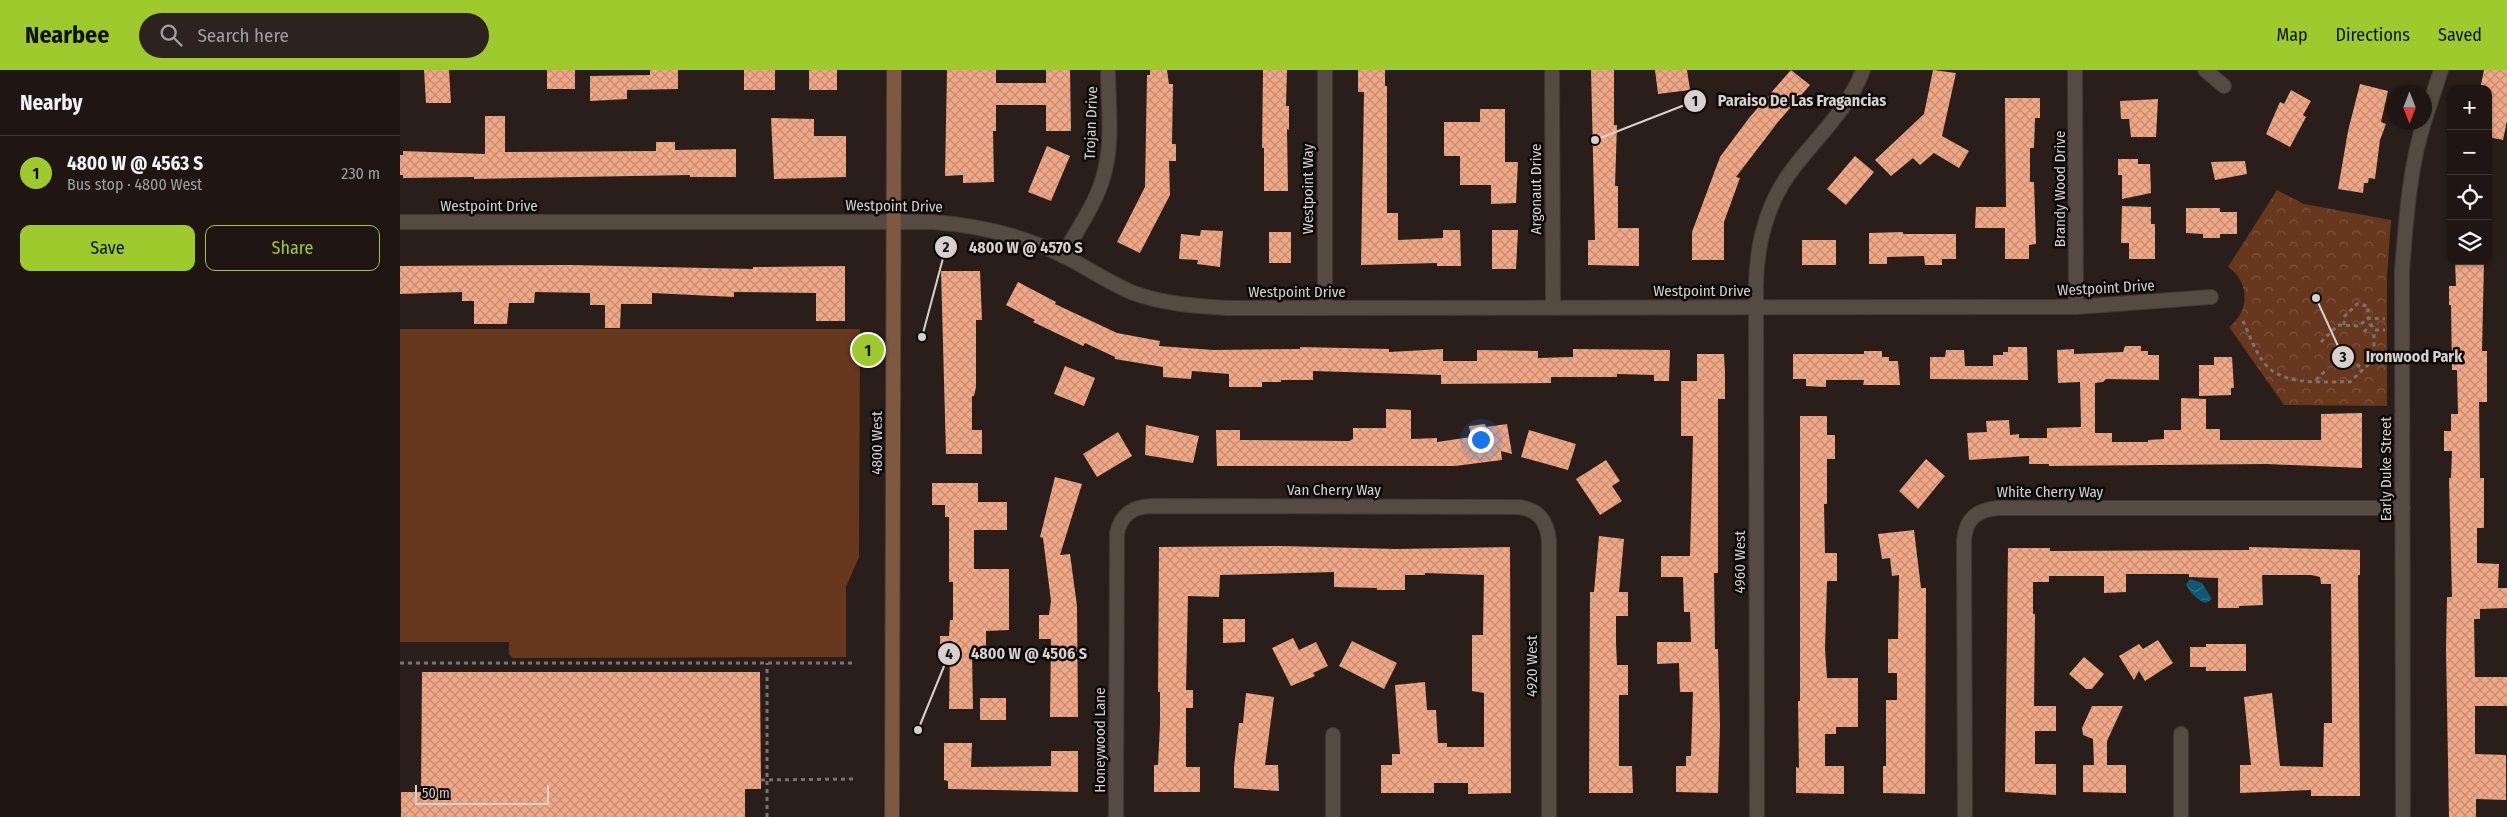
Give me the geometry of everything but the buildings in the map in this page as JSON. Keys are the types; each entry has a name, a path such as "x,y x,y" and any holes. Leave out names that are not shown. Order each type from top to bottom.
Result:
{"main road":[{"name":"4800 West","path":"892,817 894,70"}],"street":[{"name":"Trojan Drive","path":"1063,256 1099,189 1105,170 1108,148 1108,70"},
{"name":"Westpoint Way","path":"1324,70 1324,308"},
{"name":"Argonaut Drive","path":"1552,70 1553,307"},
{"name":"4960 West","path":"1757,817 1756,307 1758,251 1771,205 1794,167 1847,103 1856,88 1863,70"},
{"name":"Brandy Wood Drive","path":"2075,70 2076,307"},
{"path":"2205,70 2224,86"},
{"name":"Early Duke Street","path":"2432,98 2441,70"},
{"name":"Early Duke Street","path":"2403,817 2402,271 2405,225 2422,130"},
{"name":"Westpoint Drive","path":"400,222 894,222 963,224 996,230 1028,240 1063,256 1130,292 1185,306 1228,308 2076,307 2211,297"},
{"name":"Van Cherry Way","path":"1125,514 1137,508 1151,506 1519,507 1536,512 1542,517"},
{"name":"White Cherry Way","path":"1965,817 1964,540 1968,522 1977,513 1998,508 2403,508"},
{"name":"Honeywood Lane","path":"1116,817 1116,541 1118,527 1125,514"},
{"name":"4920 West","path":"1542,517 1549,541 1549,817"},
{"path":"2181,734 2181,817"},
{"path":"1333,735 1333,817"}],"path":[{"path":"2243,321 2255,348 2269,368 2290,380 2350,382 2374,359 2374,330 2368,318 2368,306 2357,304 2344,317 2344,325"},
{"path":"2321,342 2338,325 2359,326 2368,318 2385,319"},
{"path":"2364,332 2371,324"},
{"path":"2374,330 2385,330"},
{"path":"2357,364 2363,370"},
{"path":"2315,381 2325,372"},
{"path":"400,663 853,663"},
{"path":"767,817 768,663"},
{"path":"761,780 853,779"}],"green space":[{"path":"2277,190 2304,204 2391,220 2387,277 2387,406 2284,405 2229,327 2241,313 2245,297 2244,288 2240,280 2228,267"},
{"path":"400,329 860,329 859,557 846,587 846,657 513,658 509,655 509,642 400,642"}],"water":[{"path":"2190,579 2202,583 2212,599 2206,603 2194,596 2186,584"}],"place":[{"name":"Paraiso De Las Fragancias","path":"1595,140"},
{"name":"Ironwood Park","path":"2316,298"},
{"name":"4800 W @ 4570 S","path":"922,337"},
{"name":"4800 W @ 4563 S","path":"868,350"},
{"name":"4800 W @ 4506 S","path":"918,730"}]}
